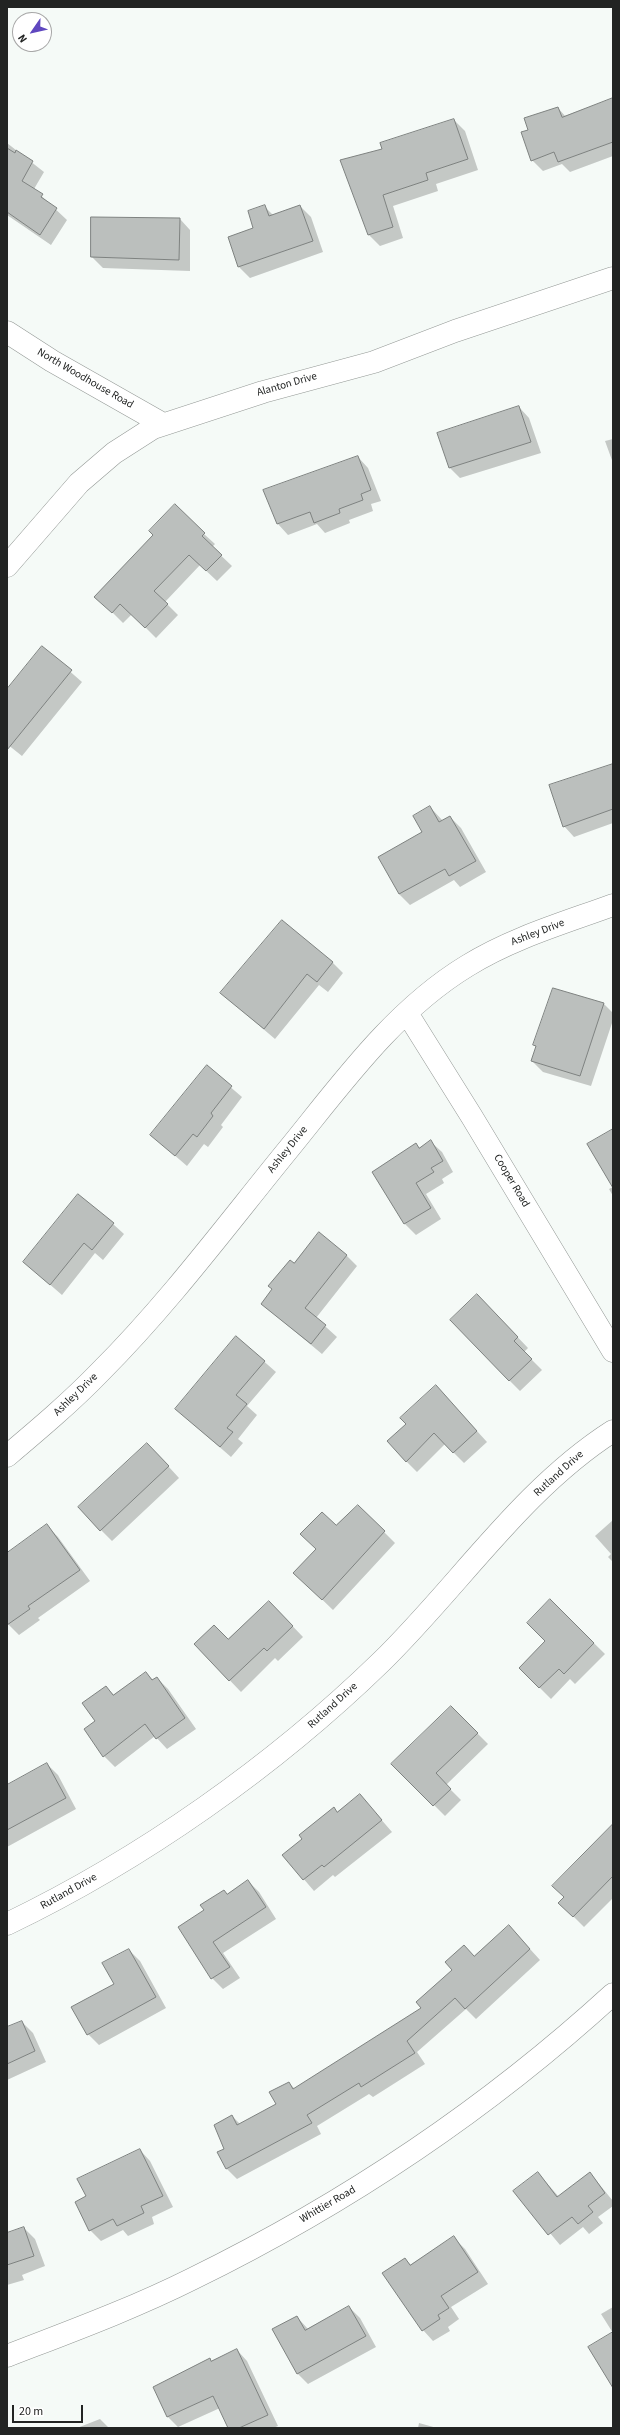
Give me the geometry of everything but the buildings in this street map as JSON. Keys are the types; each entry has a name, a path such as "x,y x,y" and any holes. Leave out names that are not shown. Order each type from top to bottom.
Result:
{"street":[{"name":"Alanton Drive","path":"7,566 79,483 114,453 153,428 263,392 374,362 455,331 613,278"},
{"name":"North Woodhouse Road","path":"7,332 164,424"},
{"name":"Ashley Drive","path":"7,1456 46,1423 101,1371 154,1313 365,1056 407,1013 466,967 506,944 613,904"},
{"name":"Cooper Road","path":"407,1013 472,1117 613,1351"},
{"name":"Rutland Drive","path":"7,1924 47,1905 150,1845 270,1759 311,1726 382,1661 525,1506 565,1466 613,1431"},
{"name":"Whittier Road","path":"7,2356 91,2324 191,2280 358,2188 396,2164 488,2100 613,1994"}]}
